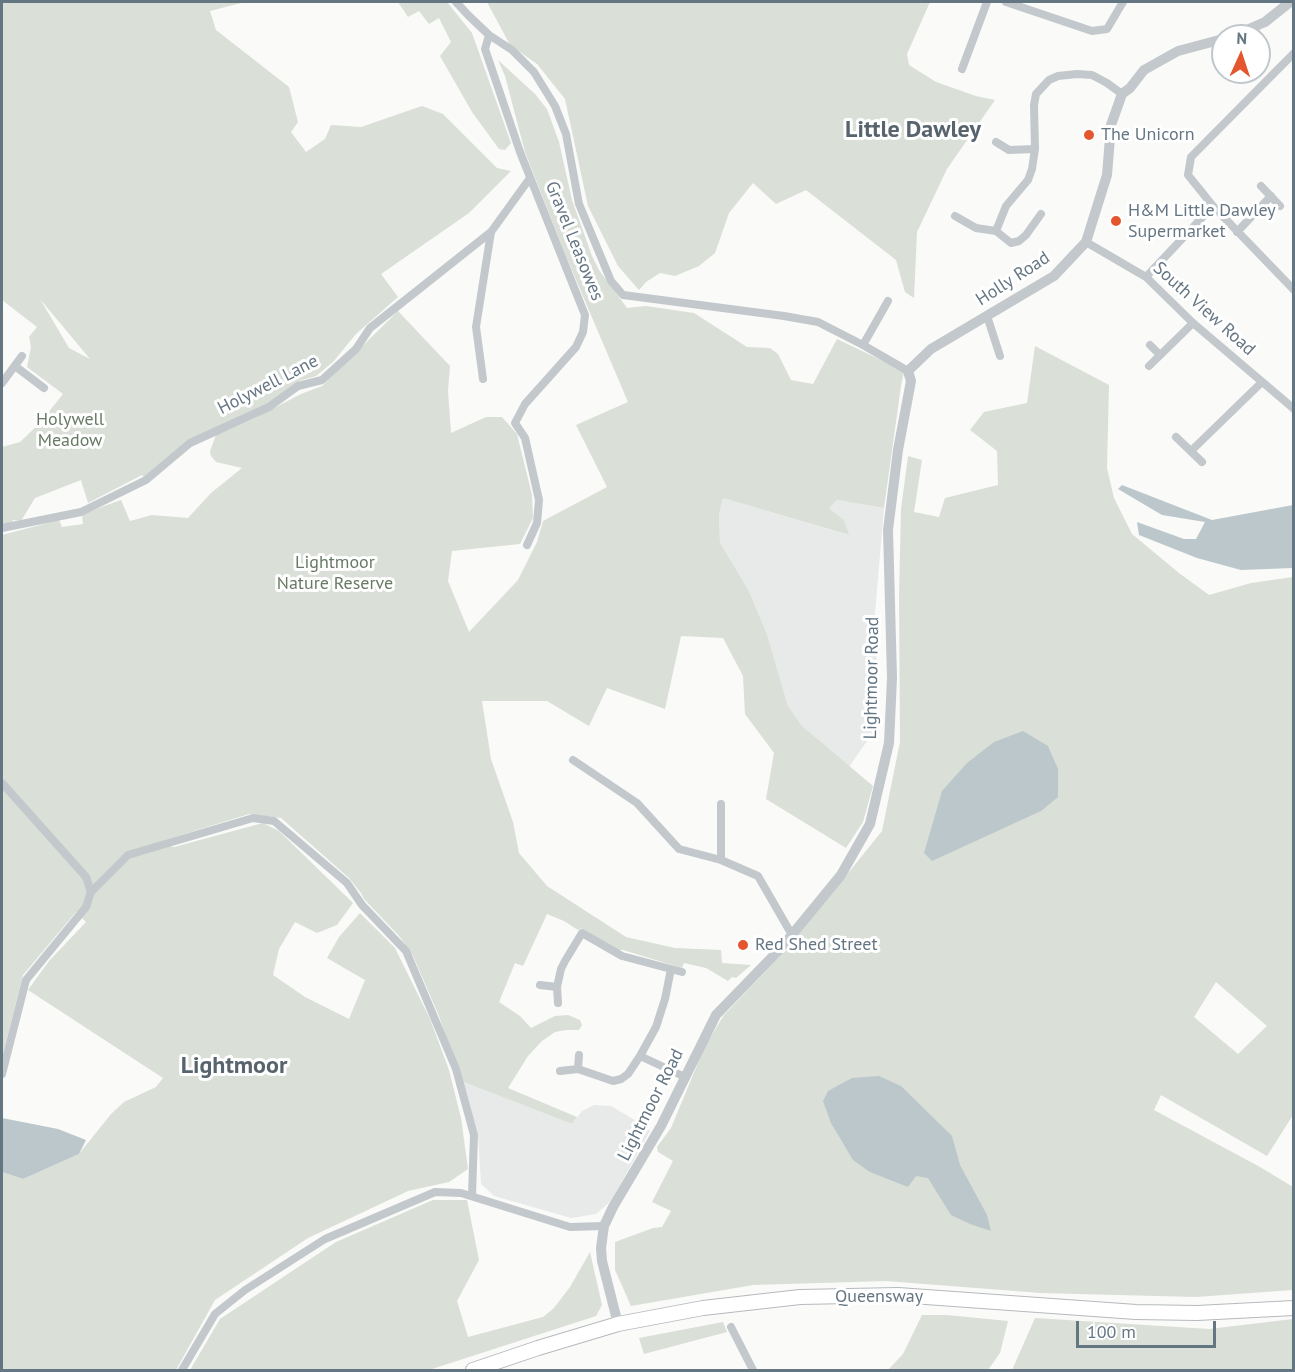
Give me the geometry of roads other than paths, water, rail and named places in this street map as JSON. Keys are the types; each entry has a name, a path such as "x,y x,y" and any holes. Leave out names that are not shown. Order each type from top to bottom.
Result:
{"main road":[{"name":"Queensway","path":"473,1371 618,1324 703,1308 800,1297 898,1295 1087,1310 1197,1313 1293,1308"}],"street":[{"path":"456,2 489,35 512,50 534,72 555,106 566,134 579,204 611,281 623,295 818,322 908,371"},
{"path":"962,69 986,3 997,2"},
{"path":"1006,2 1092,31 1107,29 1123,2"},
{"path":"1260,24 1290,2"},
{"name":"Gravel Leasowes","path":"489,35 485,49 531,178 585,315 583,332 576,347 525,404 515,423 525,438 539,500 537,523 527,545"},
{"name":"Holly Road","path":"908,371 931,350 1054,276 1086,242 1107,175 1111,125 1122,94 1130,88 1144,70 1178,51 1211,42"},
{"path":"1293,53 1191,157 1188,175 1213,206 1293,290"},
{"path":"996,231 1006,206 1028,180 1035,149 1036,94 1049,80 1058,76 1077,74 1092,75 1122,94"},
{"path":"996,142 1009,150 1035,149"},
{"name":"Holywell Lane","path":"2,528 81,512 146,480 190,442 269,407 298,386 322,380 356,349 370,328 491,232 531,178"},
{"path":"1261,186 1280,206"},
{"path":"1238,232 1271,196"},
{"path":"1146,277 1213,206"},
{"path":"956,216 976,228 996,231 1011,243 1019,241 1026,235 1041,214"},
{"path":"483,379 477,327 491,232"},
{"name":"South View Road","path":"1086,242 1146,277 1194,323 1293,409"},
{"path":"863,345 888,301"},
{"path":"987,316 1000,356"},
{"path":"1149,366 1194,323"},
{"path":"1150,345 1160,355"},
{"path":"2,383 22,357"},
{"path":"15,366 44,388"},
{"name":"Lightmoor Road","path":"618,1324 602,1261 604,1226 661,1126 716,1015 792,935 841,875 870,824 889,743 892,678 888,530 898,450 911,381 908,371"},
{"path":"1191,451 1261,383"},
{"path":"1176,437 1202,462"},
{"path":"573,760 636,803 679,849 721,860 758,876 792,935"},
{"path":"2,783 86,877 91,892"},
{"path":"721,804 721,860"},
{"path":"2,1074 26,980 86,907 91,892 128,855 253,818 273,820 347,883 362,905 406,951 456,1069 474,1135 472,1196"},
{"path":"558,1003 557,987 564,961 582,933 622,956 682,972"},
{"path":"560,1071 578,1069 617,1081 628,1074 656,1027 671,969"},
{"path":"540,985 557,987"},
{"path":"578,1069 579,1055"},
{"path":"640,1056 685,1077"},
{"path":"182,1371 215,1314 245,1290 325,1239 435,1192 461,1193 570,1227 604,1226"},
{"path":"731,1327 748,1369"}],"place":[{"name":"The Unicorn","path":"1089,135"},
{"name":"H&M Little Dawley Supermarket","path":"1116,221"},
{"name":"Red Shed Street","path":"743,945"}],"district":[{"name":"Little Dawley","path":"913,130"},
{"name":"Lightmoor","path":"234,1066"}],"park label":[{"name":"Holywell Meadow","path":"70,430"},
{"name":"Lightmoor Nature Reserve","path":"335,573"}]}
